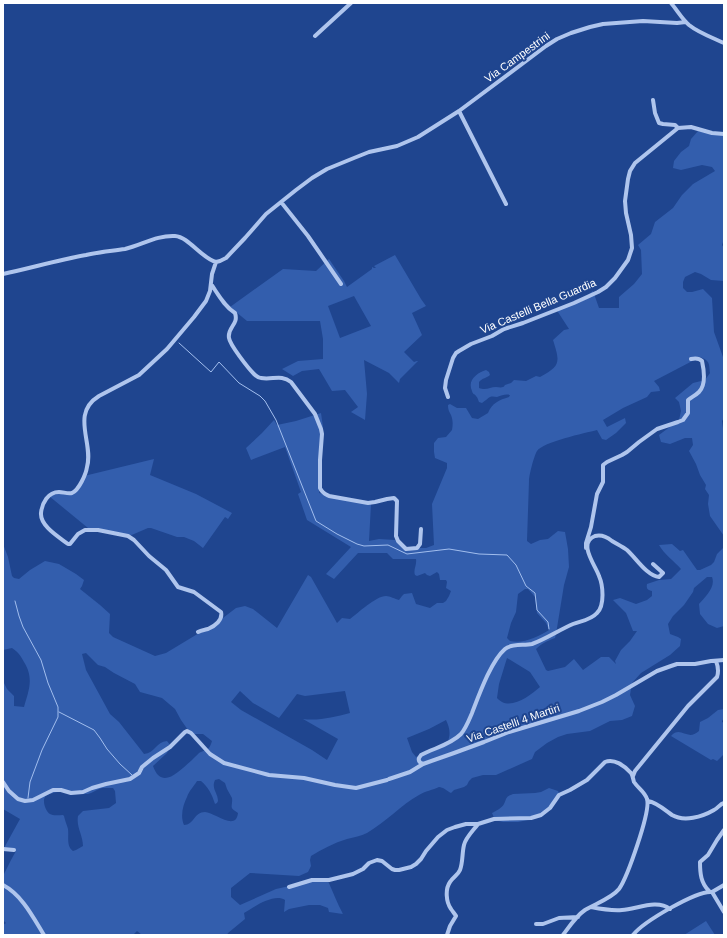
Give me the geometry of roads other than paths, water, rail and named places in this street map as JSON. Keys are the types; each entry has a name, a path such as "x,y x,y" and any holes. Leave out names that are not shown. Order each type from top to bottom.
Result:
{"street":[{"path":"315,36 351,3"},
{"path":"671,3 691,26 698,31 724,43"},
{"name":"Via Campestrini","path":"216,262 226,258 266,214 312,178 327,169 369,152 398,146 418,137 459,111 557,39 571,33 603,24 643,21 686,22"},
{"path":"653,100 655,113 659,123 675,125 678,128 691,127 712,133 724,134"},
{"path":"459,111 506,204"},
{"name":"Via Castelli Bella Guardia","path":"448,398 445,388 446,380 456,353 471,344 492,336 504,329 598,292 610,284 628,260 632,248 625,201 626,186 630,171 635,163 678,128"},
{"path":"280,202 308,236 341,284"},
{"path":"3,274 86,255 125,249 155,239 175,236 182,238 211,261 216,262 208,296 204,305 167,349 139,375 99,396 89,405 84,426 88,467 83,479 74,492 56,492 49,495 43,503 41,514 42,520 47,527 68,544 70,544 78,534 86,530 98,530 125,535 134,540 166,570 178,587 194,592 221,612 222,616 218,622 210,628 198,632"},
{"path":"210,284 230,310 235,313 236,320 229,331 229,339 254,374 260,378 279,378 291,382 317,417 322,434 320,467 321,491 329,496 365,503 394,498 397,501 396,536 398,541 406,549 417,548 420,544 421,529"},
{"path":"588,550 586,543 591,527 596,494 603,484 604,465 622,455 657,430 686,417 689,412 688,400 700,391 704,372 701,359 691,359"},
{"path":"588,550 589,543 592,538 604,536 627,550 646,570 655,577 659,577 663,573 654,564"},
{"name":"Via Castelli 4 Martiri","path":"588,550 590,559 601,580 603,601 599,612 591,618 573,624 532,644 511,646 506,648 488,674 463,732 452,741 421,755 418,759 420,762 423,764 510,732 602,702 657,671 670,666 677,664 695,664 724,660"},
{"path":"633,776 635,771 688,706 716,677 718,673 716,661"},
{"path":"3,782 9,791 18,799 26,801 33,800 53,790 61,790 71,793 83,792 106,784 130,779 139,773 142,767 170,747 187,731 191,733 210,754 224,763 269,775 304,778 356,788 410,772 423,764"},
{"path":"289,887 312,880 329,880 353,874 363,869 369,862 378,860 382,861 394,870 410,867 416,864 435,840 447,830 462,825 471,823 478,824 494,819 531,818 541,815 550,808 559,795 587,780 602,764 608,760 614,761 633,776 634,781 644,793 648,801 646,815 631,862 620,887 615,892 581,913 563,935"},
{"path":"648,801 678,818 708,813 717,809 724,803"},
{"path":"447,935 450,926 456,917 456,914 450,908 446,894 449,883 460,870 465,841 478,824"},
{"path":"724,830 708,855 700,862 700,877 706,888 711,892 724,912"},
{"path":"3,849 14,850"},
{"path":"3,885 13,891 27,908 44,935"},
{"path":"634,935 640,928 670,909 698,895 711,892 724,885"},
{"path":"590,907 604,910 623,910 656,904 666,906 670,909"},
{"path":"536,924 543,924 559,918 578,917"}],"waterway":[{"path":"179,343 211,372 219,362 239,383 260,396 265,401 276,420 316,521 357,544 364,546 388,545 407,554 449,549 479,554 507,555 516,565 526,586 535,593 537,610 548,622 549,629"},
{"path":"15,601 23,627 41,660 48,683 58,707 58,717 42,750 30,782 28,798"},
{"path":"59,712 94,730 107,749 132,775"}]}
